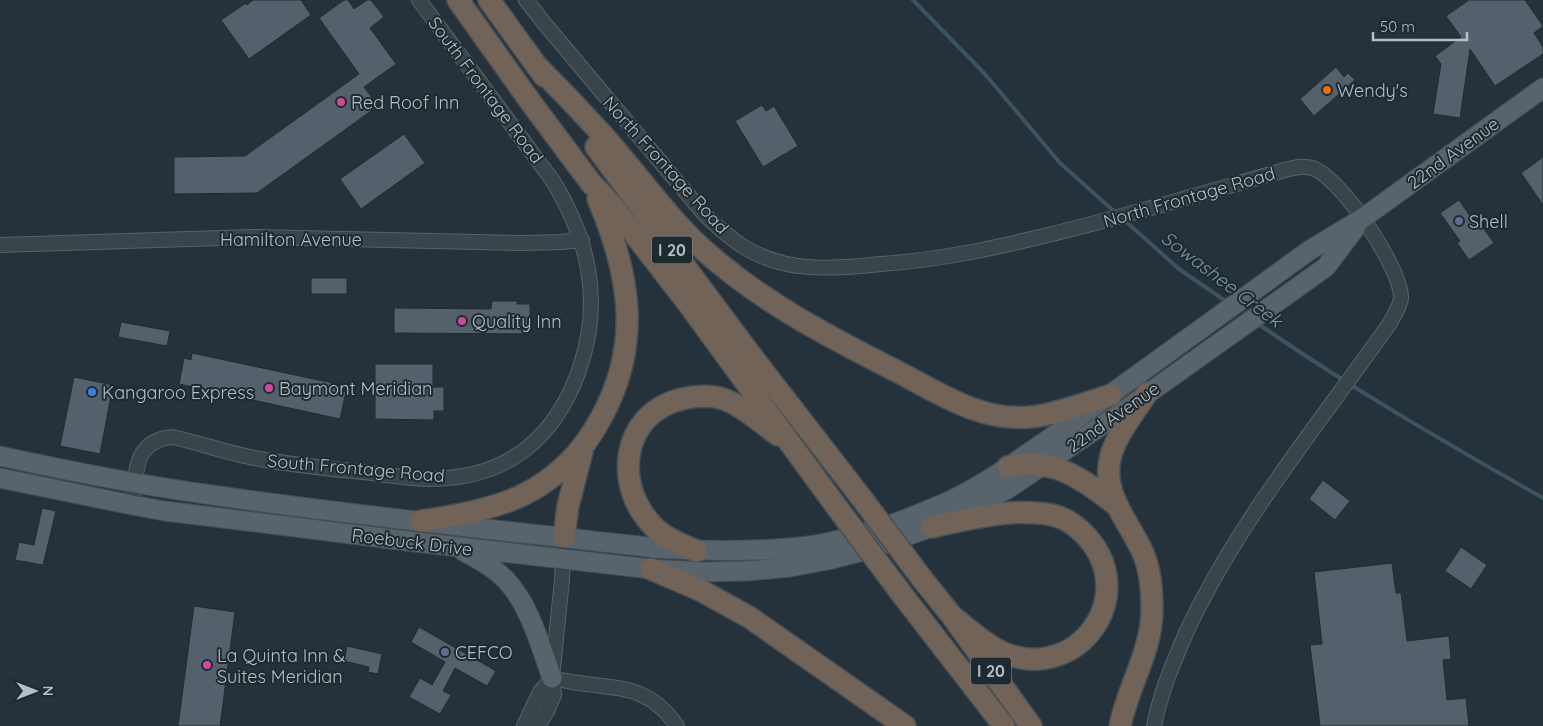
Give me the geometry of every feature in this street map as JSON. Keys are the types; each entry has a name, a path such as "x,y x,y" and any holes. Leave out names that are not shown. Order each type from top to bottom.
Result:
{"highway":[{"name":"I 20","path":"458,0 591,183 612,205 690,306 904,597 1004,726"},
{"name":"I 20","path":"489,0 639,207 952,616 1031,726"},
{"path":"536,65 601,133 697,244 748,286 776,306 960,405 986,413 1007,417 1030,417 1069,408 1111,395"},
{"path":"421,521 454,516 495,505 520,496 542,484 564,467 582,449 595,430 615,391 626,353 628,334 627,304 622,266 612,232 591,183"},
{"path":"1120,726 1132,686 1145,654 1150,632 1152,609 1150,582 1144,555 1132,530 1115,504 1108,478 1111,457 1118,438 1148,393"},
{"path":"697,550 665,536 656,529 640,509 630,486 627,472 630,450 635,437 650,416 668,404 693,397 713,397 746,412 796,448"},
{"path":"564,537 568,506 582,449"},
{"path":"1008,466 1032,463 1065,471 1082,479 1115,504"},
{"path":"932,527 976,517 1033,513 1053,515 1070,522 1083,532 1095,545 1102,557 1106,571 1108,585 1106,600 1102,615 1094,628 1074,648 1050,659 1026,659 1003,653 977,636 952,616"},
{"path":"651,570 700,590 749,617 904,726"}],"main road":[{"name":"22nd Avenue","path":"825,552 873,530 940,506 1008,466 1111,395 1310,250 1363,218 1543,88"},
{"name":"22nd Avenue","path":"825,552 863,551 932,527 972,509 1010,488 1326,267 1363,218"},
{"name":"Roebuck Drive","path":"0,456 135,483 220,496 421,521 655,548 697,550 776,549 825,552"},
{"name":"Roebuck Drive","path":"0,478 132,505 262,524 563,558 651,570 703,572 747,571 790,567 825,552"},
{"path":"452,546 486,564 513,588 528,614 552,678"}],"street":[{"name":"South Frontage Road","path":"132,505 142,452 150,443 160,438 172,437 268,461 445,479 489,470 508,461 526,450 544,433 561,410 578,376 585,353 591,321 591,289 588,262 582,240 566,203 553,181 419,0"},
{"name":"North Frontage Road","path":"526,0 544,24 705,214 726,235 749,251 789,265 825,267 865,266 924,261 974,252 1114,219 1300,167 1311,168 1323,173 1334,183 1363,218 1389,261 1400,288 1400,306 1379,340 1249,521 1200,604 1170,673 1158,705 1154,726"},
{"name":"Hamilton Avenue","path":"0,245 252,237 523,243 582,240"},
{"path":"538,726 554,695 552,678 564,537"},
{"path":"524,726 540,692 552,678"},
{"path":"552,678 625,688 637,692 662,707 677,726"}],"building":[{"path":"253,0 301,0 311,15 249,59 221,20"},
{"path":"344,0 348,0 354,9 367,0 371,0 384,17 370,28 396,64 364,87 378,106 257,193 174,194 174,157 245,156 359,74 319,18"},
{"path":"1469,0 1525,0 1543,26 1534,33 1543,47 1543,54 1495,86 1470,49 1460,118 1433,114 1441,64 1435,56 1461,37 1446,16"},
{"name":"Wendy's","path":"1336,67 1344,77 1348,73 1355,80 1314,116 1300,99"},
{"path":"762,105 766,111 774,106 798,146 763,167 735,121"},
{"path":"404,134 425,163 361,209 340,179"},
{"path":"1543,157 1543,205 1521,173"},
{"path":"1459,200 1478,228 1482,226 1494,243 1469,260 1457,243 1460,241 1440,213"},
{"path":"311,278 347,278 347,294 311,294"},
{"name":"Quality Inn","path":"492,301 517,301 517,304 530,304 530,334 394,333 394,308 491,309"},
{"path":"121,322 170,331 167,346 118,337"},
{"name":"Baymont Meridian","path":"192,353 342,385 340,391 346,392 340,419 179,384 184,358 191,360"},
{"path":"375,364 433,364 433,387 444,387 444,411 434,411 434,420 375,419"},
{"name":"Kangaroo Express","path":"74,377 113,385 100,454 60,446"},
{"path":"1323,480 1350,501 1335,520 1309,499"},
{"path":"42,508 56,511 43,565 15,560 19,542 34,545"},
{"path":"1461,547 1487,565 1471,589 1445,571"},
{"path":"1392,563 1396,593 1401,593 1407,641 1449,636 1451,659 1443,660 1447,700 1466,698 1469,726 1320,726 1310,645 1322,644 1314,572"},
{"name":"La Quinta Inn & Suites Meridian","path":"194,606 235,612 220,726 178,726"},
{"path":"419,627 496,671 487,686 455,668 443,691 451,695 440,714 409,697 420,678 432,685 445,662 411,642"},
{"path":"347,646 382,654 378,674 368,672 369,667 344,661"}],"waterway":[{"name":"Sowashee Creek","path":"913,0 984,73 1060,163 1116,213"},
{"name":"Sowashee Creek","path":"1123,219 1179,269 1227,302"},
{"name":"Sowashee Creek","path":"1257,323 1362,392 1543,498"}],"place":[{"name":"Wendy's","path":"1327,90"},
{"name":"Red Roof Inn","path":"341,102"},
{"name":"Shell","path":"1459,221"},
{"name":"Quality Inn","path":"462,321"},
{"name":"Baymont Meridian","path":"269,388"},
{"name":"Kangaroo Express","path":"92,392"},
{"name":"CEFCO","path":"445,652"},
{"name":"La Quinta Inn & Suites Meridian","path":"207,665"}]}
